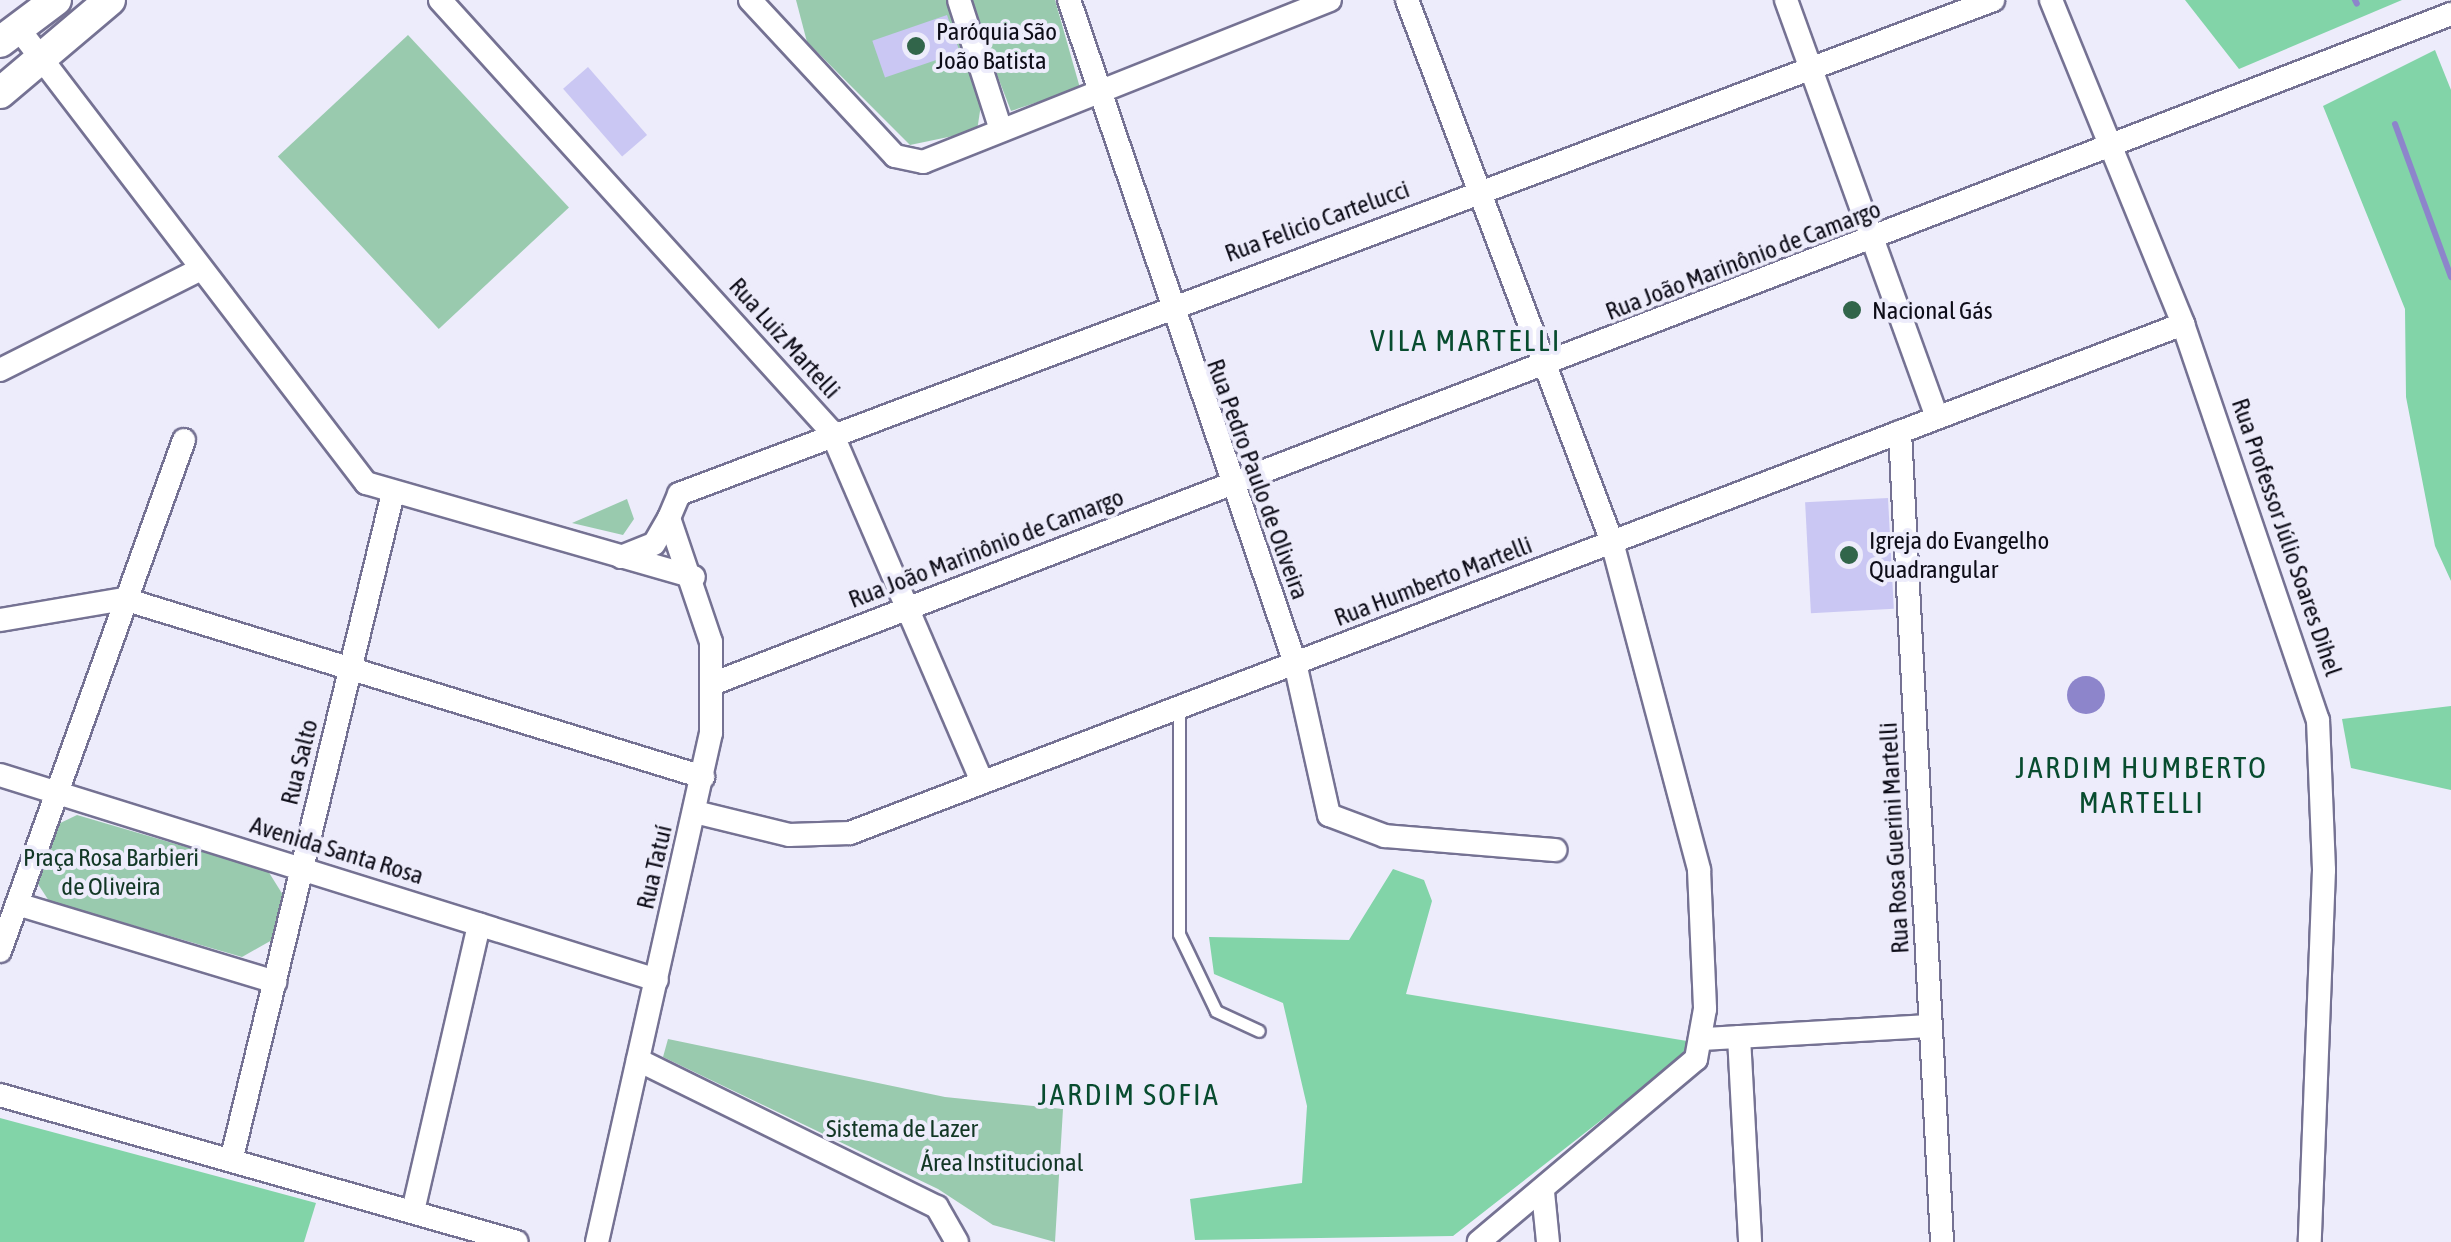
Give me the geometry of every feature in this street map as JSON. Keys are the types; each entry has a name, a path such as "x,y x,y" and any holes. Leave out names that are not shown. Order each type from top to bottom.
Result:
{"main road":[{"path":"9,35 56,0"},
{"path":"0,93 110,0"}],"street":[{"name":"Rua Luiz Martelli","path":"440,0 831,430 982,782"},
{"path":"750,0 895,156 922,162 1330,0"},
{"path":"959,0 1001,130"},
{"name":"Rua Pedro Paulo de Oliveira","path":"1069,0 1166,306 1296,663 1320,798 1347,829 1555,850"},
{"path":"1408,0 1612,542 1690,811 1704,1039 1679,1079 1479,1242"},
{"path":"1786,0 1937,416"},
{"name":"Rua Felicio Cartelucci","path":"618,557 654,544 668,512 831,430 1993,0"},
{"name":"Rua Professor Júlio Soares Dihel","path":"2051,0 2184,324 2318,720 2324,870 2310,1242"},
{"name":"Rua João Marinônio de Camargo","path":"716,682 2113,149 2451,14"},
{"path":"9,35 40,60 366,483 392,497 694,577"},
{"path":"0,370 199,270"},
{"name":"Rua Humberto Martelli","path":"694,812 789,835 850,833 2184,324"},
{"name":"Rua Rosa Guerini Martelli","path":"1900,432 1942,1242"},
{"path":"0,950 184,440"},
{"name":"Rua Salto","path":"232,1157 392,497"},
{"name":"Rua Tatuí","path":"597,1242 703,777 716,682 694,577 668,512"},
{"path":"0,620 124,599 703,777"},
{"name":"Avenida Santa Rosa","path":"0,775 657,980"},
{"path":"17,904 274,982"},
{"path":"414,1211 479,924"},
{"path":"1704,1039 1931,1026"},
{"path":"1740,1037 1750,1242"},
{"path":"638,1060 936,1207 957,1242"},
{"path":"0,1095 232,1157 517,1242"},
{"path":"1544,1192 1548,1242"}],"lane":[{"path":"1179,709 1178,934 1216,1011 1259,1031"}],"green space":[{"path":"796,0 948,0 983,91 977,131 910,145 807,42"},
{"path":"968,0 1055,0 1080,88 1011,111"},
{"path":"2185,0 2402,0 2239,69"},
{"path":"408,35 569,208 439,329 278,156"},
{"path":"2435,50 2451,90 2451,581 2435,546 2406,397 2405,309 2323,106"},
{"path":"627,499 634,519 623,535 572,523"},
{"path":"2451,706 2451,790 2351,768 2342,719"},
{"name":"Praça Rosa Barbieri de Oliveira","path":"77,815 268,871 283,895 272,940 242,957 49,901 36,881 52,827"},
{"path":"1393,869 1424,880 1432,901 1406,994 1687,1041 1682,1057 1453,1236 1195,1240 1190,1199 1302,1183 1307,1106 1283,1003 1214,974 1209,937 1349,940"},
{"path":"668,1039 945,1097 1063,1109 1055,1242 993,1225 938,1189 663,1057"},
{"path":"0,1118 316,1203 304,1242 0,1242"}],"shaded area":[{"path":"2086,676 2100,681 2105,695 2100,709 2086,714 2072,709 2067,695 2072,681"}],"building":[{"name":"Paróquia São João Batista","path":"947,15 960,52 885,78 872,41"},
{"path":"588,67 647,135 622,157 563,89"},
{"name":"Igreja do Evangelho Quadrangular","path":"1888,498 1894,609 1811,613 1805,502"}],"waterway":[{"path":"2355,0 2357,4"},
{"path":"2395,124 2451,277"}],"place":[{"name":"Paróquia São João Batista","path":"916,46"},
{"name":"Nacional Gás","path":"1852,310"},
{"name":"Igreja do Evangelho Quadrangular","path":"1849,555"}],"district":[{"name":"VILA MARTELLI","path":"1466,340"},
{"name":"JARDIM HUMBERTO MARTELLI","path":"2142,784"},
{"name":"JARDIM SOFIA","path":"1129,1094"}],"park label":[{"name":"Sistema de Lazer","path":"902,1128"},
{"name":"Área Institucional","path":"1002,1162"}]}
